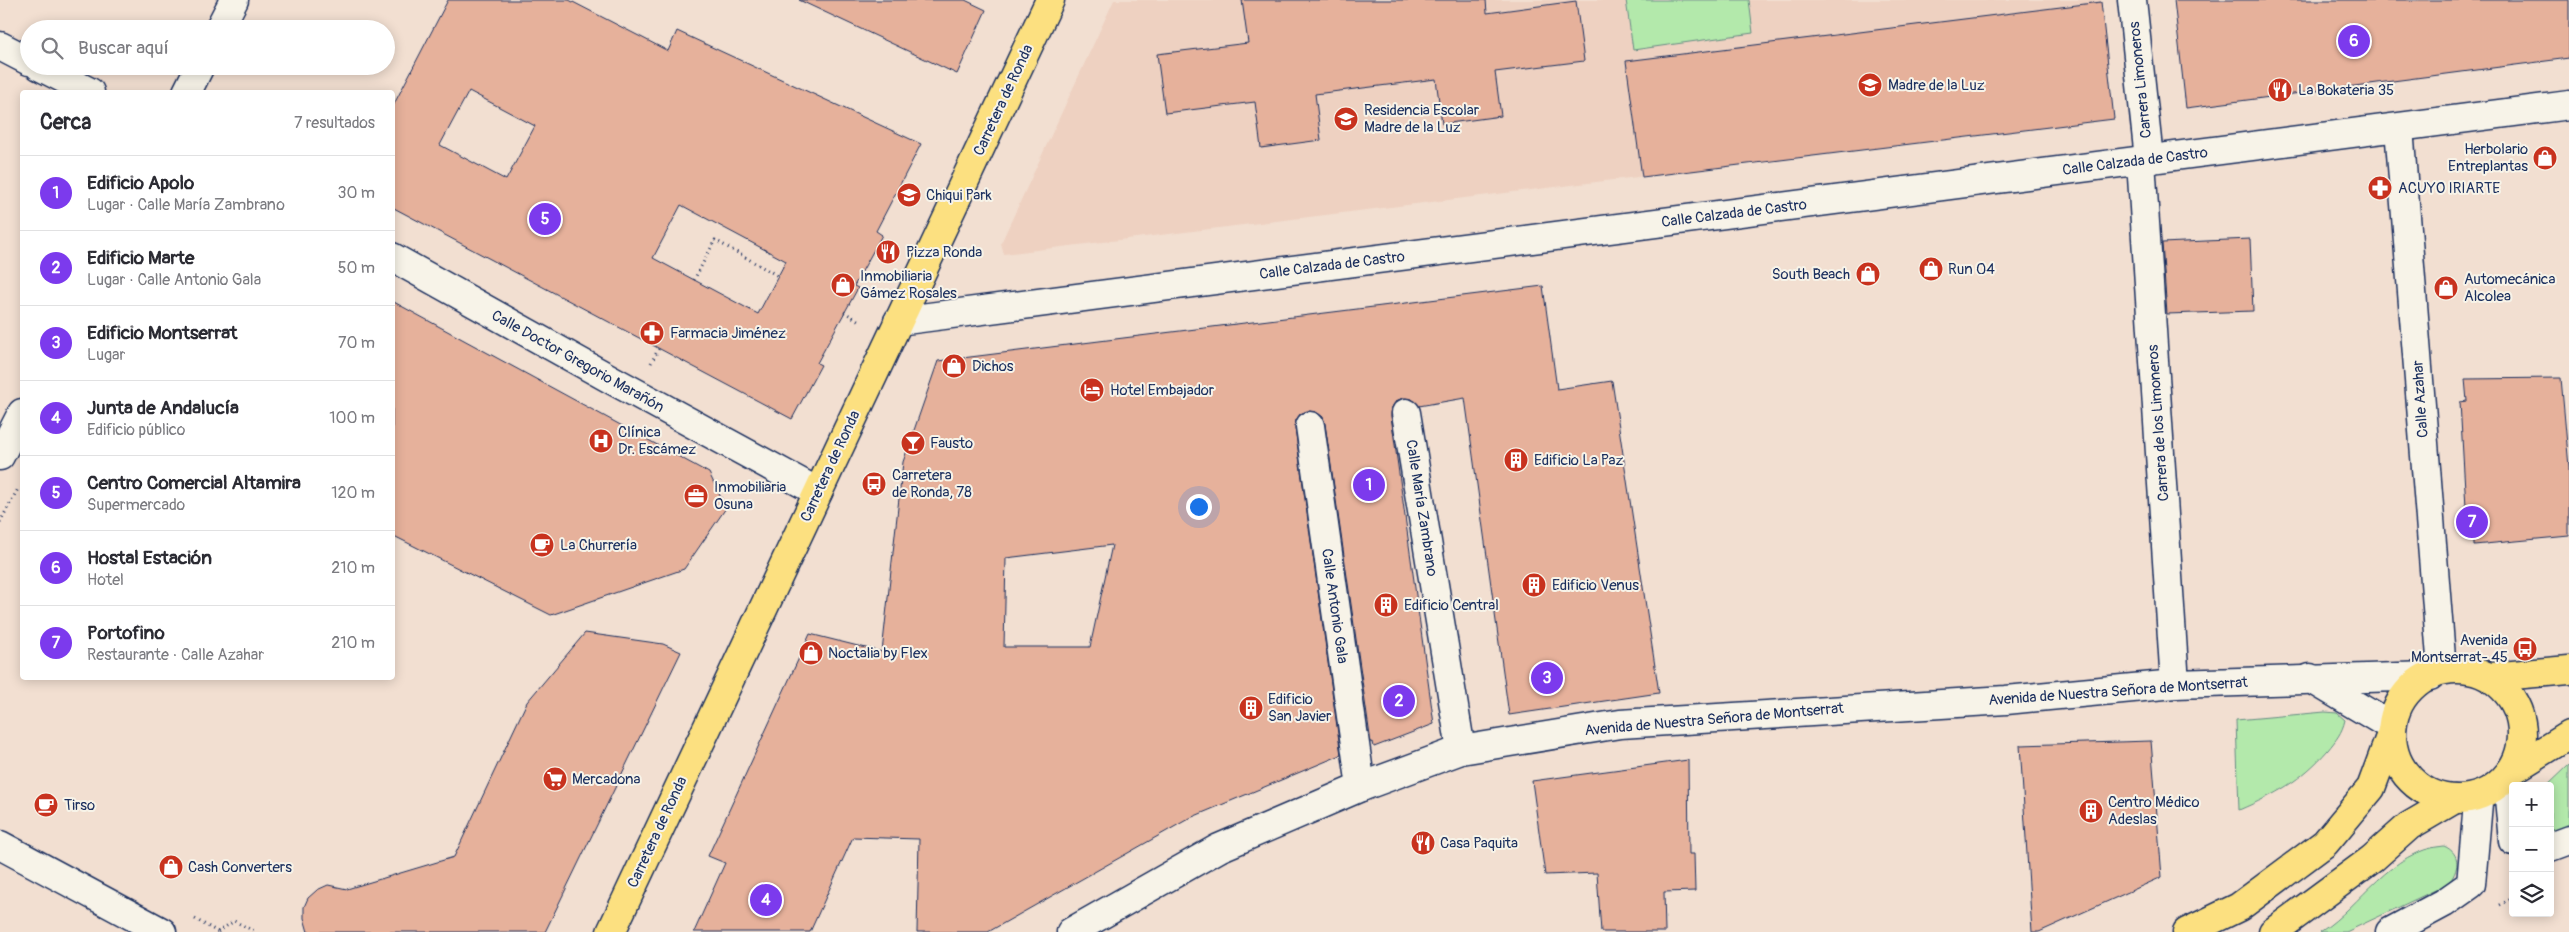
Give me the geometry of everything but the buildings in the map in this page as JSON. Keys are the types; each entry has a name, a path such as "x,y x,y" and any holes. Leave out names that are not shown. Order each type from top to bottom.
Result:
{"main road":[{"name":"Carretera de Ronda","path":"610,932 1050,0"},
{"path":"2187,932 2239,907 2325,843 2371,788 2392,730 2397,708 2408,691 2436,673 2466,669 2490,677 2569,670"},
{"path":"2490,677 2510,695 2521,720 2522,747 2509,774"},
{"path":"2392,730 2398,759 2404,771 2418,786 2435,795 2465,798"},
{"path":"2273,932 2372,859 2410,826 2465,798 2489,791 2509,774 2569,735"}],"street":[{"path":"224,20 234,0"},
{"name":"Carrera Limoneros","path":"2132,0 2145,160"},
{"path":"0,46 20,56"},
{"path":"57,75 86,90"},
{"path":"188,90 196,75"},
{"name":"Calle Calzada de Castro","path":"898,321 2569,105"},
{"name":"Calle Azahar","path":"2399,128 2436,673"},
{"name":"Carrera de los Limoneros","path":"2145,160 2175,684"},
{"name":"Calle Doctor Gregorio Marañón","path":"395,259 818,492"},
{"name":"Calle María Zambrano","path":"1406,413 1461,750"},
{"path":"0,456 20,417"},
{"name":"Calle Antonio Gala","path":"1310,426 1361,787"},
{"name":"Avenida de Nuestra Señora de Montserrat","path":"1071,932 1219,848 1361,787 1461,750 1620,724 2006,700 2175,684 2436,673"},
{"path":"2310,678 2392,730"},
{"path":"2509,774 2512,827"},
{"path":"2390,932 2444,904 2471,884 2478,803 2465,798"},
{"path":"2554,846 2569,840"},
{"path":"0,845 162,932"}],"path":[{"path":"694,280 715,240 778,276"},
{"path":"0,522 20,484"},
{"path":"218,932 234,921 256,932"}],"shaded area":[{"name":"Residencia Escolar Madre de la Luz","path":"1114,0 2101,0 2114,119 1004,254 1001,243"}],"green space":[{"path":"1626,0 1749,0 1753,33 1633,50"},
{"path":"2325,712 2337,713 2345,720 2340,733 2328,750 2308,770 2287,786 2239,810 2236,720"},
{"path":"2569,765 2569,825 2554,832 2554,782 2551,782"},
{"path":"2444,846 2454,853 2457,863 2455,873 2448,884 2346,932 2320,932 2350,908 2392,868 2408,857 2425,850"}],"place":[{"name":"Hostal Estación","path":"2354,41"},
{"name":"Madre de la Luz","path":"1870,85"},
{"name":"La Bokateria 35","path":"2280,90"},
{"name":"Residencia Escolar Madre de la Luz","path":"1346,119"},
{"name":"Herbolario Entreplantas","path":"2545,158"},
{"name":"ACUYO IRIARTE","path":"2380,188"},
{"name":"Chiqui Park","path":"909,195"},
{"name":"Centro Comercial Altamira","path":"545,219"},
{"name":"Pizza Ronda","path":"888,252"},
{"name":"Run 04","path":"1931,269"},
{"name":"South Beach","path":"1868,274"},
{"name":"Inmobiliaria Gámez Rosales","path":"843,285"},
{"name":"Automecánica Alcolea","path":"2446,288"},
{"name":"Farmacia Jiménez","path":"652,333"},
{"name":"Dichos","path":"954,366"},
{"name":"Hotel Embajador","path":"1092,390"},
{"name":"Clínica Dr. Escámez","path":"601,441"},
{"name":"Fausto","path":"913,443"},
{"name":"Edificio La Paz","path":"1516,460"},
{"name":"Carretera de Ronda, 78","path":"874,484"},
{"name":"Edificio Apolo","path":"1369,485"},
{"name":"Inmobiliaria Osuna","path":"696,496"},
{"name":"Portofino","path":"2472,522"},
{"name":"La Churrería","path":"542,545"},
{"name":"Edificio Venus","path":"1534,585"},
{"name":"Edificio Central","path":"1386,605"},
{"name":"Avenida Montserrat- 45","path":"2525,649"},
{"name":"Noctalia by Flex","path":"811,653"},
{"name":"Edificio Montserrat","path":"1547,678"},
{"name":"Edificio Marte","path":"1399,701"},
{"name":"Edificio San Javier","path":"1251,708"},
{"name":"Mercadona","path":"555,779"},
{"name":"Tirso","path":"46,805"},
{"name":"Centro Médico Adeslas","path":"2091,811"},
{"name":"Casa Paquita","path":"1423,843"},
{"name":"Cash Converters","path":"171,867"},
{"name":"Junta de Andalucía","path":"766,900"}]}
